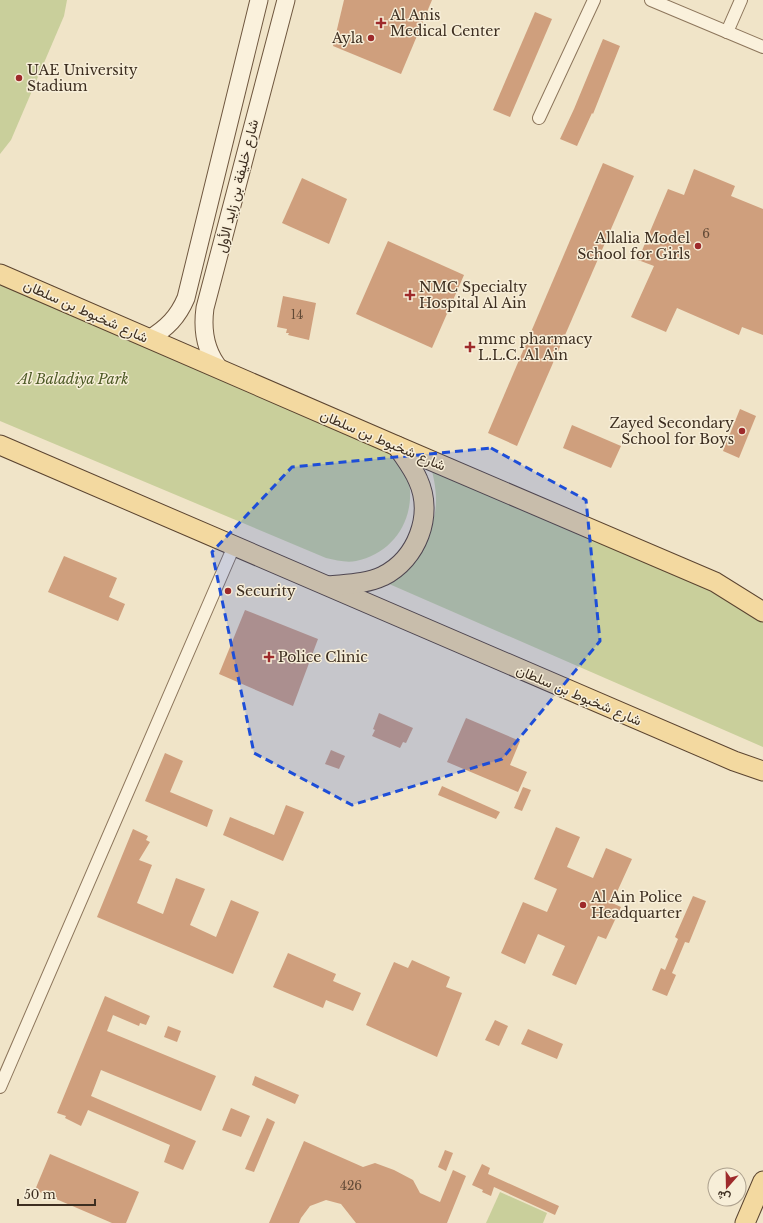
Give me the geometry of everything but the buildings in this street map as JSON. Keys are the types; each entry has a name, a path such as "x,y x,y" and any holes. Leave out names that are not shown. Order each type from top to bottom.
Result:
{"main road":[{"name":"شارع خليفة بن زايد الأول","path":"149,339 170,325 183,306 259,0"},
{"name":"شارع خليفة بن زايد الأول","path":"220,369 214,362 207,345 204,322 205,308 222,248 284,2"},
{"path":"218,168 224,178 224,187 212,239 216,246 222,248"},
{"name":"شارع شخبوط بن سلطان","path":"0,274 715,582 763,612"},
{"name":"شارع شخبوط بن سلطان","path":"0,446 734,761 763,771"},
{"path":"327,586 364,582 382,576 404,560 417,542 424,519 423,493 413,469 397,446"},
{"path":"715,582 763,599"},
{"path":"734,761 763,777"},
{"path":"745,1223 763,1181"}],"street":[{"path":"539,118 594,0"},
{"path":"651,0 763,47"},
{"path":"727,32 741,0"},
{"path":"0,1087 234,546"}],"highlighted area":[{"path":"491,448 586,500 600,641 502,759 352,805 254,753 212,552 292,467"}],"green space":[{"name":"UAE University Stadium","path":"0,0 67,0 64,16 11,140 0,154"},
{"name":"Al Baladiya Park","path":"0,278 149,339 396,456 407,477 410,490 410,503 403,526 389,545 368,557 348,562 326,558 0,421"},
{"path":"430,464 763,613 763,747 380,580 416,545 431,525 436,508 436,498"},
{"path":"500,1192 547,1213 543,1223 486,1223"}],"place":[{"name":"Al Anis Medical Center","path":"381,23"},
{"name":"Ayla","path":"371,38"},
{"name":"UAE University Stadium","path":"19,78"},
{"name":"Allalia Model School for Girls","path":"698,246"},
{"name":"NMC Specialty Hospital Al Ain","path":"410,295"},
{"name":"mmc pharmacy L.L.C. Al Ain","path":"470,347"},
{"name":"Zayed Secondary School for Boys","path":"742,431"},
{"name":"Security","path":"228,591"},
{"name":"Police Clinic","path":"269,657"},
{"name":"Al Ain Police Headquarter","path":"583,905"}]}
